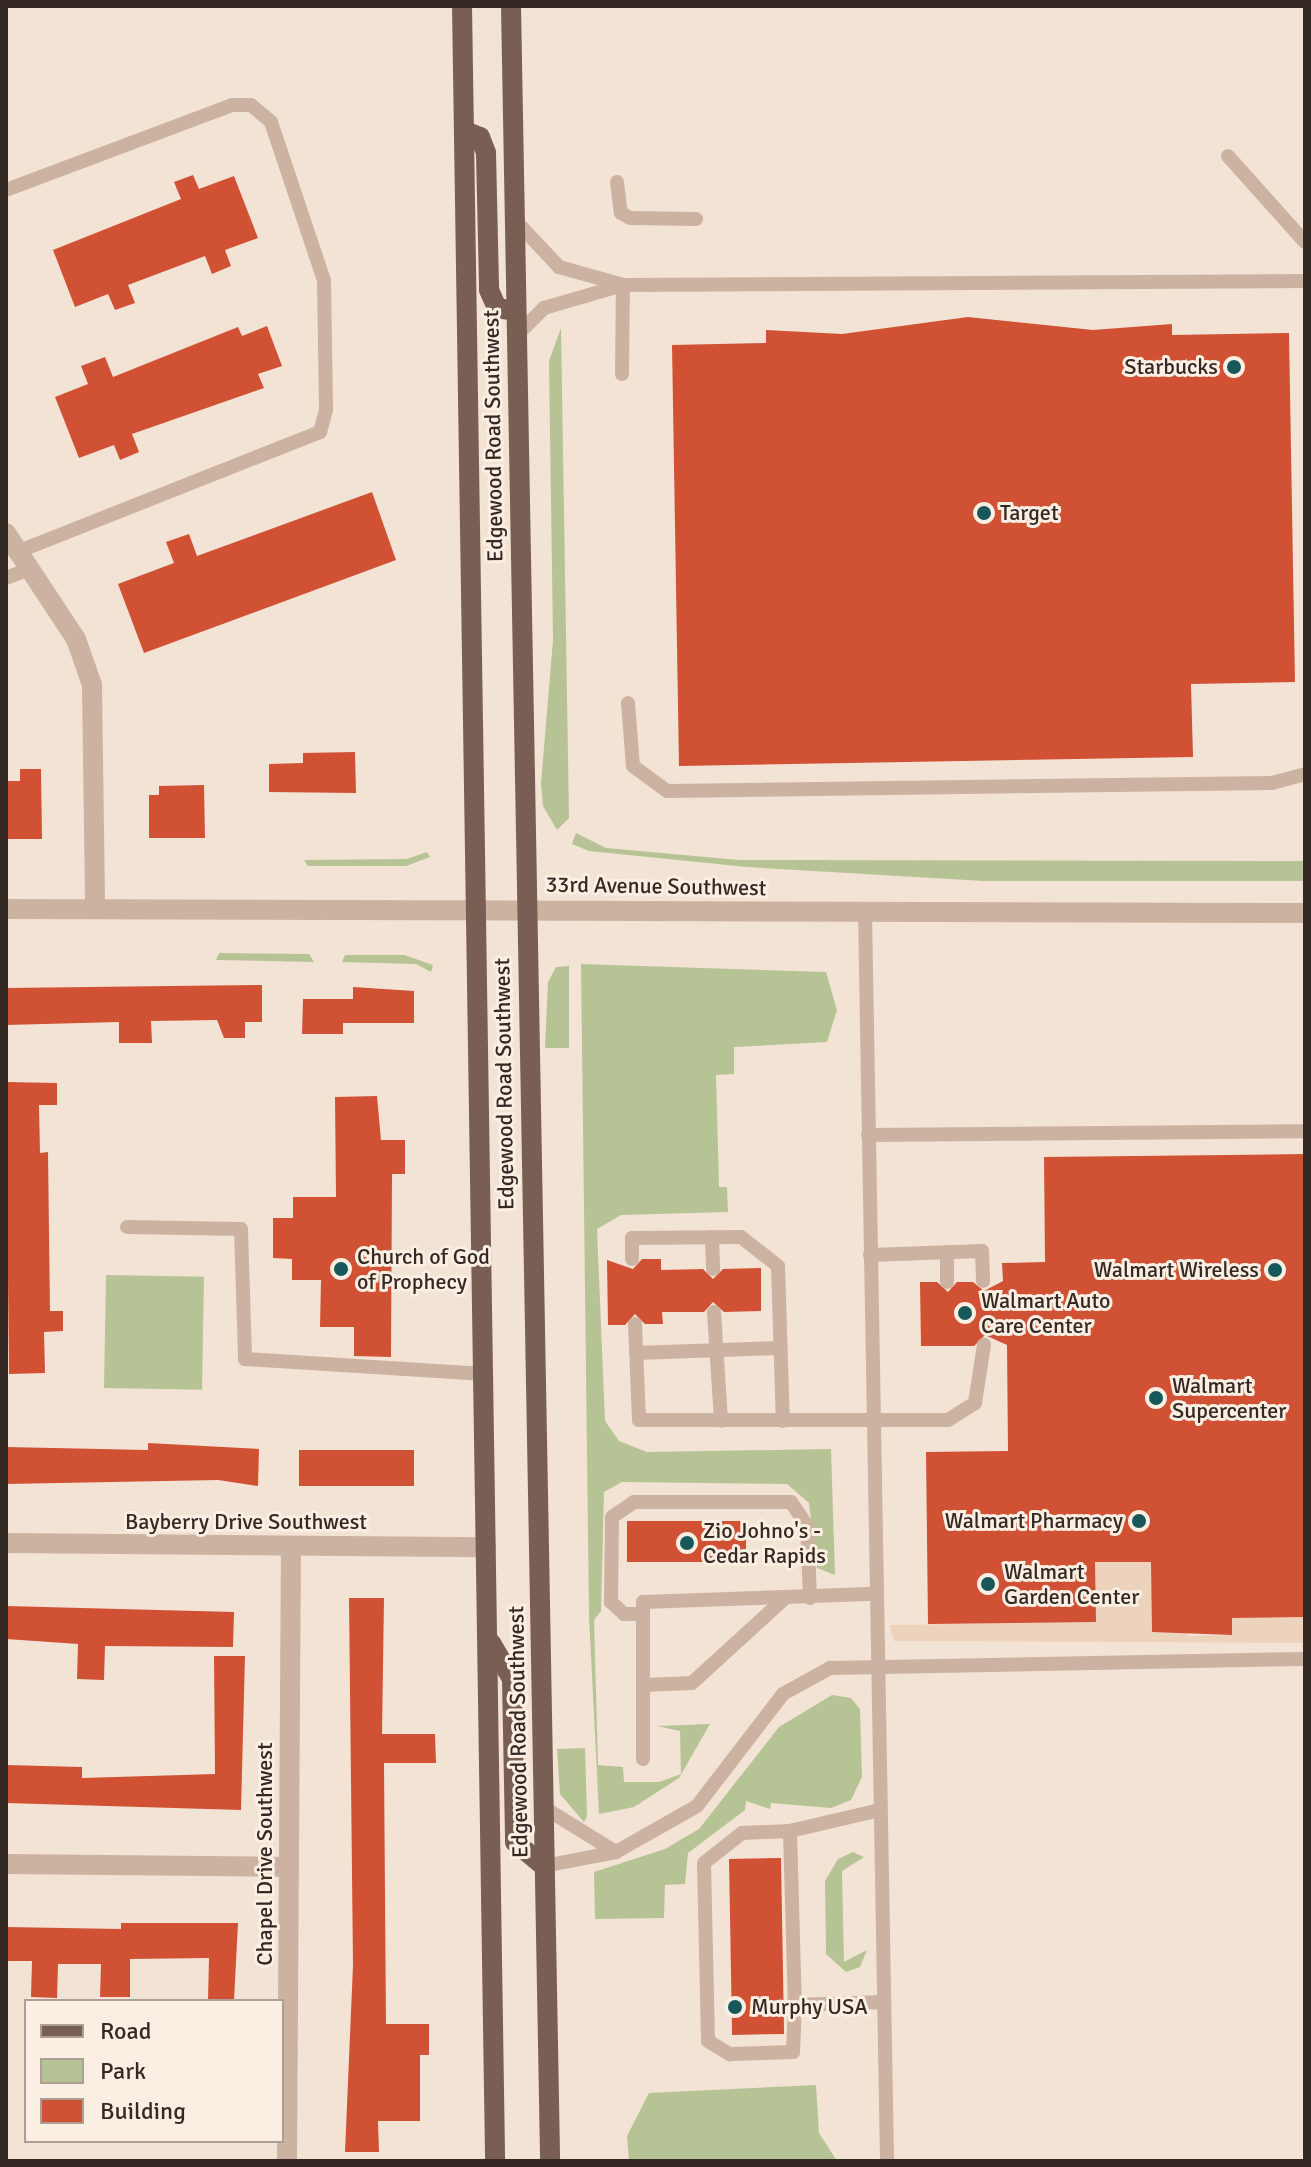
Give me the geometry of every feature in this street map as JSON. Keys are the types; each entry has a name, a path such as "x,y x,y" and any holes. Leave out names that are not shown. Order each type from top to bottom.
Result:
{"main road":[{"name":"Edgewood Road Southwest","path":"462,6 481,909 495,2161"},
{"name":"Edgewood Road Southwest","path":"511,6 550,2161"},
{"path":"465,131 480,137 486,153 489,290 497,308 515,311"},
{"path":"489,1639 512,1679 515,1842 544,1866"}],"street":[{"path":"6,533 21,561 76,639 92,685 95,909"},
{"name":"33rd Avenue Southwest","path":"6,909 1305,913"},
{"name":"Bayberry Drive Southwest","path":"6,1543 486,1547"},
{"name":"Chapel Drive Southwest","path":"287,2161 291,1547"},
{"path":"6,1864 289,1867"}],"lane":[{"path":"6,190 232,105 251,105 271,122 324,280 326,410 320,432 21,561 6,578"},
{"path":"1228,156 1305,242"},
{"path":"617,182 621,213 630,218 696,219"},
{"path":"514,219 559,267 623,285"},
{"path":"516,336 544,308 623,285 1305,281"},
{"path":"622,374 623,285"},
{"path":"628,703 633,766 667,791 1272,783 1305,774"},
{"path":"865,912 887,2161"},
{"path":"868,1135 1305,1131"},
{"path":"127,1227 241,1229 245,1359 485,1374"},
{"path":"712,1237 713,1269"},
{"path":"632,1259 632,1238 741,1237 778,1266 783,1421"},
{"path":"870,1255 982,1251 983,1281"},
{"path":"947,1252 947,1282"},
{"path":"714,1312 721,1421"},
{"path":"635,1324 639,1420 873,1423 963,1414 981,1389 984,1345"},
{"path":"636,1353 780,1348"},
{"path":"643,1614 624,1614 611,1602 612,1517 634,1502 791,1502 807,1526 810,1598"},
{"path":"643,1759 643,1602 876,1594"},
{"path":"643,1685 692,1683 784,1599"},
{"path":"544,1866 616,1852 697,1806 783,1694 830,1668 1305,1659"},
{"path":"543,1807 616,1852"},
{"path":"790,1831 795,2005 793,2052 730,2054 708,2041 704,1863 742,1833 790,1831 880,1810"},
{"path":"795,2005 883,2002"}],"green space":[{"path":"561,328 569,818 557,830 543,806 541,783 553,640 549,361"},
{"path":"576,833 606,848 739,860 1305,861 1305,881 984,881 747,867 589,851 572,844"},
{"path":"427,852 430,857 406,866 308,866 304,860 407,859"},
{"path":"219,953 309,954 314,962 216,960"},
{"path":"345,955 404,955 433,965 431,972 416,964 342,962"},
{"path":"581,964 826,972 837,1010 827,1042 734,1047 734,1074 716,1075 719,1187 727,1187 728,1212 621,1215 597,1229 605,1421 619,1441 647,1452 831,1449 835,1575 817,1568 809,1503 787,1484 622,1482 604,1492 601,1611 594,1620 598,1765 623,1767 624,1782 659,1782 681,1774 680,1731 657,1726 710,1724 679,1778 634,1807 599,1814 589,1616"},
{"path":"569,966 569,1048 545,1048 548,982 556,967"},
{"path":"106,1275 204,1277 202,1390 104,1388"},
{"path":"832,1695 851,1698 860,1709 862,1777 851,1800 831,1808 771,1803 770,1809 746,1801 745,1810 688,1853 685,1884 665,1885 664,1918 595,1919 594,1872 665,1849 699,1829 779,1727"},
{"path":"585,1748 587,1816 584,1822 560,1794 557,1749"},
{"path":"853,1852 864,1857 842,1871 844,1962 867,1950 860,1967 846,1972 826,1954 825,1881 838,1859"},
{"path":"816,2085 819,2133 837,2161 629,2161 627,2136 649,2093"}],"shaded area":[{"path":"1095,1562 1151,1562 1189,1636 1232,1635 1232,1618 1305,1617 1305,1643 894,1641 890,1625 1095,1622"}],"building":[{"path":"193,175 199,189 234,176 258,238 225,250 231,266 212,274 205,256 128,285 135,303 115,310 108,294 75,307 53,250 181,199 174,182"},
{"name":"Target","path":"968,317 1093,330 1172,324 1172,335 1289,333 1295,682 1191,684 1193,757 679,766 672,345 766,343 766,330 842,334"},
{"path":"267,326 282,366 258,374 264,388 132,434 139,452 120,460 114,445 79,458 55,397 88,384 81,366 105,357 113,377 238,327 242,336"},
{"path":"372,492 396,560 144,653 118,584 174,563 166,542 189,534 197,556"},
{"path":"355,752 356,793 269,792 269,764 303,763 303,753"},
{"path":"20,769 41,769 42,839 6,839 6,781 20,781"},
{"path":"204,785 205,838 149,838 149,795 159,795 159,786"},
{"path":"262,985 262,1022 245,1022 245,1038 224,1038 217,1020 151,1021 152,1043 119,1043 119,1022 6,1025 6,988"},
{"path":"353,987 414,991 414,1023 343,1023 343,1034 302,1034 303,999 353,999"},
{"path":"6,1082 57,1083 57,1105 39,1105 40,1153 48,1152 50,1311 63,1311 63,1331 44,1332 45,1373 9,1374"},
{"name":"Church of God of Prophecy","path":"377,1096 381,1140 405,1140 405,1174 392,1174 391,1357 354,1356 354,1327 320,1327 321,1280 292,1280 292,1259 273,1258 273,1218 293,1218 293,1197 336,1197 335,1097"},
{"name":"Walmart Supercenter","path":"1305,1154 1305,1617 1232,1618 1232,1635 1152,1632 1151,1562 1095,1562 1096,1622 928,1624 926,1452 1008,1451 1007,1345 985,1335 974,1346 921,1346 920,1282 937,1282 948,1292 957,1282 973,1282 984,1291 1003,1281 1002,1263 1045,1262 1044,1157"},
{"path":"642,1259 661,1259 661,1270 703,1269 713,1279 723,1269 761,1268 761,1311 724,1312 713,1302 704,1312 662,1312 663,1324 645,1324 635,1314 625,1325 608,1325 607,1260 633,1269"},
{"path":"148,1443 259,1449 258,1486 218,1480 6,1484 6,1447 148,1450"},
{"path":"299,1450 414,1450 414,1486 299,1486"},
{"name":"Zio Johno's - Cedar Rapids","path":"627,1521 746,1521 746,1562 627,1562"},
{"path":"349,1598 384,1598 382,1734 435,1734 436,1763 384,1763 386,2024 429,2024 429,2055 420,2055 420,2121 378,2121 379,2152 345,2152 353,1965"},
{"path":"6,1606 234,1612 233,1647 105,1646 104,1680 77,1679 78,1644 6,1639"},
{"path":"214,1656 245,1656 241,1810 6,1803 6,1765 82,1767 82,1778 215,1774"},
{"path":"781,1858 784,2034 732,2035 729,1859"},
{"path":"121,1923 238,1923 234,1999 208,1999 209,1958 130,1959 130,1997 100,1997 101,1964 58,1964 57,1998 31,1997 32,1961 6,1961 6,1927 121,1929"}],"place":[{"name":"Starbucks","path":"1234,367"},
{"name":"Target","path":"984,513"},
{"name":"Church of God of Prophecy","path":"341,1269"},
{"name":"Walmart Wireless","path":"1275,1270"},
{"name":"Walmart Auto Care Center","path":"965,1313"},
{"name":"Walmart Supercenter","path":"1156,1398"},
{"name":"Walmart Pharmacy","path":"1139,1521"},
{"name":"Zio Johno's - Cedar Rapids","path":"687,1543"},
{"name":"Walmart Garden Center","path":"988,1584"},
{"name":"Murphy USA","path":"735,2007"}]}
